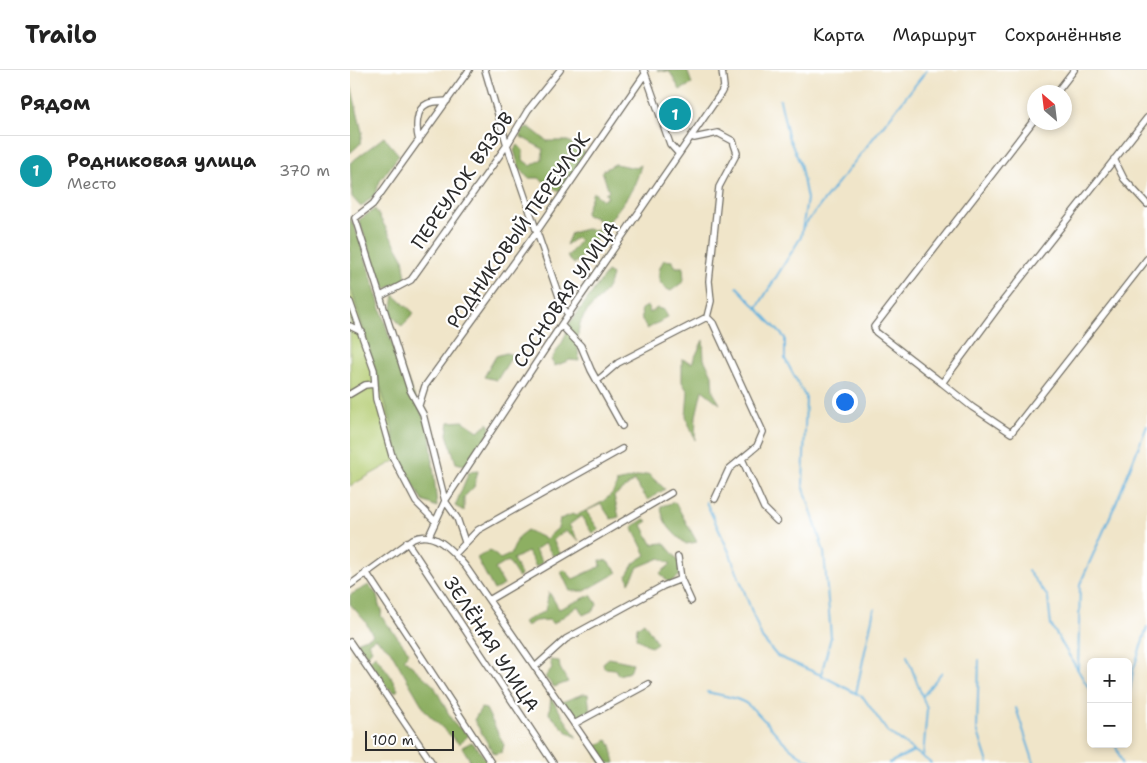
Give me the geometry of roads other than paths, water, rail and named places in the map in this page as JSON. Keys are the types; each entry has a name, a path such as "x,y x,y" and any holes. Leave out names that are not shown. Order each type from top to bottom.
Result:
{"street":[{"path":"465,542 457,518 445,501 419,405 410,390 381,296 354,218 373,204 469,70"},
{"path":"485,70 507,145 563,308 569,315"},
{"name":"ПЕРЕУЛОК ВЯЗОВ","path":"381,296 411,280 507,145 528,110 560,70"},
{"name":"СОСНОВАЯ УЛИЦА","path":"429,536 445,501 561,325 724,87 722,70"},
{"path":"1062,85 1074,70"},
{"path":"645,72 670,144 679,154"},
{"name":"РОДНИКОВЫЙ ПЕРЕУЛОК","path":"419,405 426,386 537,231 645,72"},
{"path":"419,141 417,130 420,111 427,103 447,101"},
{"path":"942,383 998,306 1147,118"},
{"path":"1027,129 874,327 876,332 972,407 1011,433 1147,260"},
{"path":"597,381 618,363 707,317 711,301 710,280 718,192 737,153 733,140 718,132 694,138 691,136"},
{"path":"1114,160 1124,179 1147,204"},
{"path":"350,302 352,315 362,332 374,370 379,415 395,463 416,502 435,521"},
{"path":"707,317 713,323 763,432 757,446 730,469 715,499"},
{"path":"561,325 581,346 597,381 622,426"},
{"path":"350,326 362,332"},
{"path":"350,394 365,386 375,384"},
{"path":"455,554 478,530 622,448"},
{"path":"742,459 764,508 777,522"},
{"path":"489,600 671,493"},
{"path":"350,585 407,542 419,536 429,536 455,554 489,600 601,763"},
{"name":"ЗЕЛЁНАЯ УЛИЦА","path":"407,542 553,763"},
{"path":"678,557 681,579 691,602"},
{"path":"366,572 491,763"},
{"path":"535,666 566,639 662,586 681,579"},
{"path":"350,642 432,763"},
{"path":"574,724 648,684"}],"waterway":[{"path":"803,227 927,70"},
{"path":"757,308 801,237 807,199 800,163 788,136 780,100"},
{"path":"737,287 785,338 785,359 806,398 803,485 824,552 831,637 821,675"},
{"path":"1078,670 1080,584 1116,503 1147,426"},
{"path":"706,502 730,554 762,638 777,656 821,675 863,697 887,731 931,763"},
{"path":"1028,571 1048,597 1051,625 1087,685"},
{"path":"856,693 874,609"},
{"path":"1132,677 1147,627"},
{"path":"907,656 927,709 923,757"},
{"path":"979,660 977,729 988,763"},
{"path":"922,697 942,672"},
{"path":"707,692 744,702 757,712 788,746 807,759 818,763"},
{"path":"1016,708 1034,763"},
{"path":"1116,748 1122,763"},
{"path":"889,763 914,751"}],"place":[{"name":"Родниковая улица","path":"675,114"}]}
